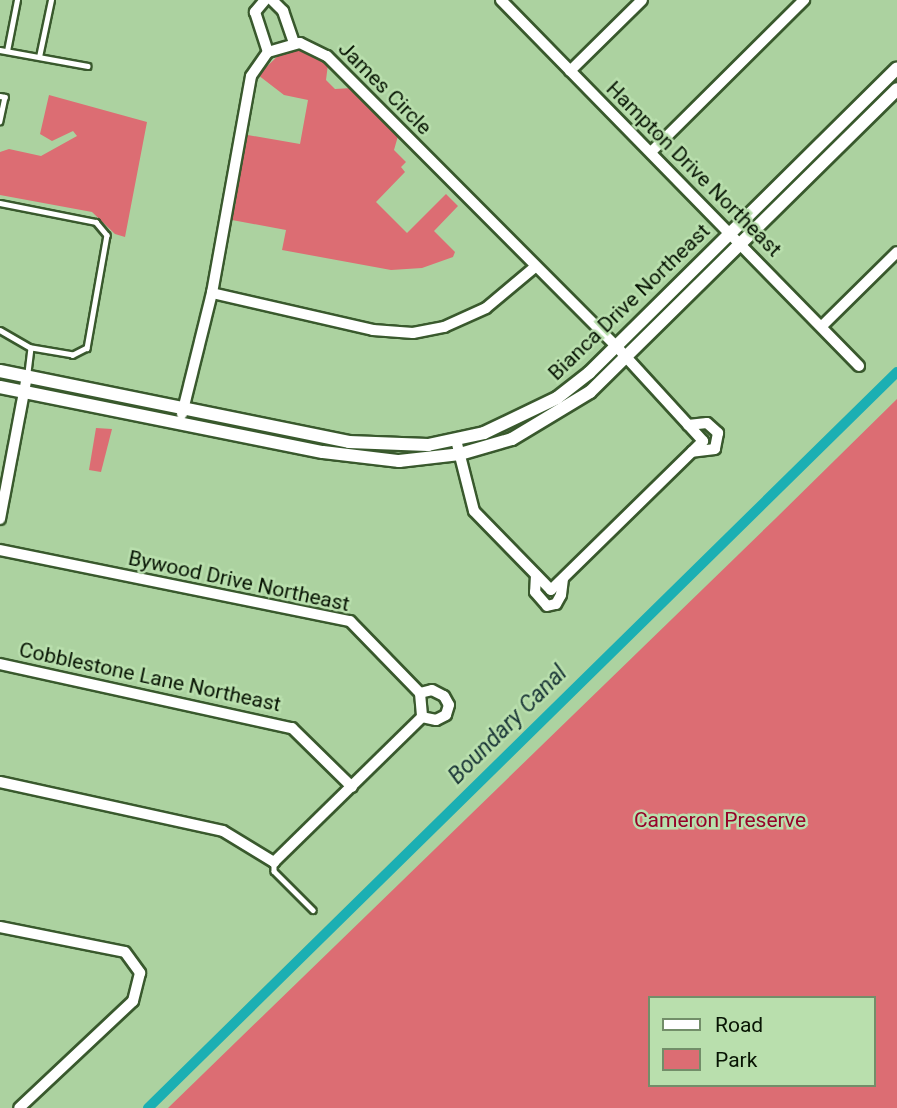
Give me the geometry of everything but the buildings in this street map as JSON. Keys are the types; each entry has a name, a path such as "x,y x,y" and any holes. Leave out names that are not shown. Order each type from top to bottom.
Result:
{"street":[{"path":"265,0 255,12 268,52"},
{"path":"179,424 212,293 251,76 268,52 294,43 283,10 272,0"},
{"name":"Hampton Drive Northeast","path":"501,0 742,243 859,366"},
{"path":"570,71 642,0"},
{"path":"652,152 804,0"},
{"name":"James Circle","path":"294,43 314,46 327,56 616,346 688,425"},
{"name":"Bianca Drive Northeast","path":"0,371 319,435 390,446 457,440 510,423 557,398 616,346 897,68"},
{"name":"Bianca Drive Northeast","path":"0,387 316,450 399,461 460,454 538,427 590,392 897,89"},
{"path":"838,126 849,136"},
{"path":"822,326 897,252"},
{"path":"212,293 373,330 413,333 444,327 486,308 535,267"},
{"path":"0,519 27,376"},
{"path":"688,425 707,423 718,433 715,449 692,452"},
{"path":"457,440 474,510 551,590 703,441 688,425"},
{"path":"316,450 319,435"},
{"name":"Bywood Drive Northeast","path":"0,550 350,621 420,694"},
{"path":"536,575 535,592 547,606 556,604 561,596 563,579"},
{"name":"Cobblestone Lane Northeast","path":"0,664 292,728 352,787"},
{"path":"0,782 223,831 274,862 422,717 420,694 432,690 444,696 449,705 446,715 436,720 422,717"},
{"path":"0,927 125,952 140,973 134,1001 19,1108"}],"lane":[{"path":"7,51 17,0"},
{"path":"39,57 51,0"},
{"path":"0,50 88,66"},
{"path":"0,96 5,97 0,121"},
{"path":"0,202 96,222 107,235 87,348 73,355 31,348 0,330"},
{"path":"27,376 31,348"},
{"path":"274,862 274,871 313,911"}],"green space":[{"path":"284,50 312,51 328,64 326,80 335,89 352,88 398,136 394,150 406,162 401,167 405,172 376,202 407,233 446,194 458,206 434,231 455,252 453,257 422,268 391,270 282,250 286,230 232,220 236,201 229,200 242,134 300,144 308,100 284,95 258,75"},
{"path":"49,95 147,122 125,237 115,234 92,212 0,195 0,152 9,149 41,156 77,136 73,131 52,141 40,134"},
{"name":"Cameron Preserve","path":"897,399 897,1108 168,1108 775,519"},
{"path":"96,428 112,429 101,472 89,470"}],"waterway":[{"name":"Boundary Canal","path":"148,1108 897,372"}]}
